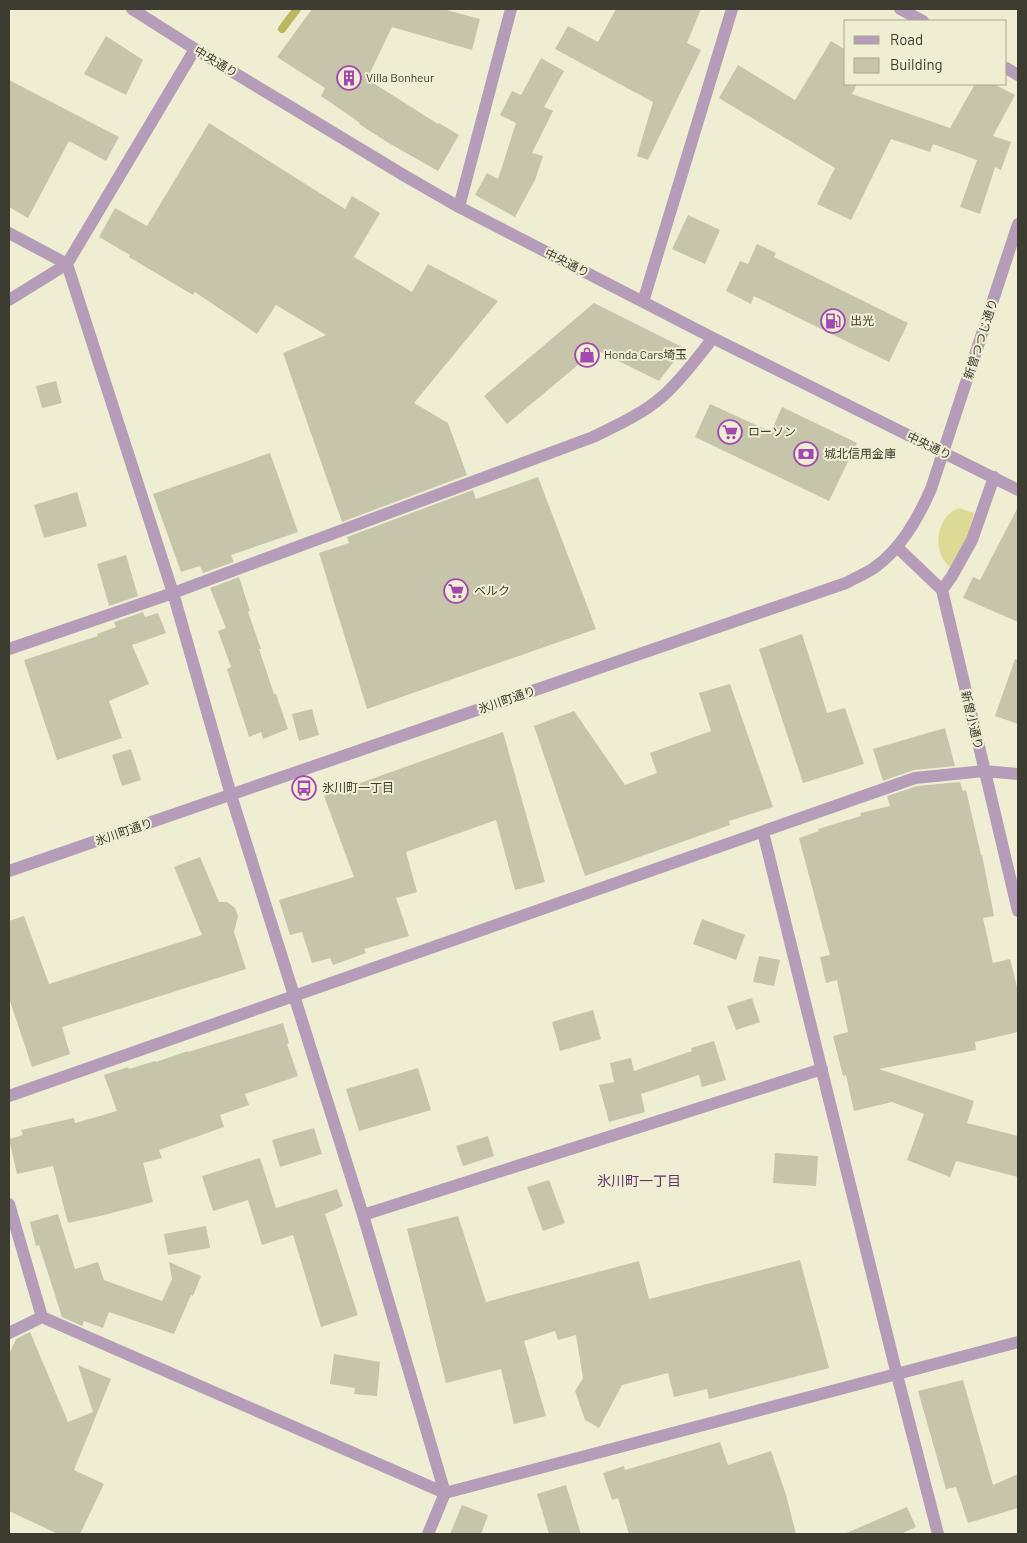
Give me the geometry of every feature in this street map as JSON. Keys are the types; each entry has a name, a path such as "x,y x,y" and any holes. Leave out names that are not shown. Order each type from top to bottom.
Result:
{"street":[{"name":"中央通り","path":"132,9 195,49 459,207 713,338 1018,490"},
{"path":"459,207 511,9"},
{"path":"643,302 732,9"},
{"path":"900,9 921,20"},
{"path":"9,300 67,264 195,49"},
{"path":"1007,69 1018,75"},
{"name":"新曽つつじ通り","path":"944,453 1018,224"},
{"path":"9,233 67,264 173,593 231,795 363,1215 446,1493 428,1534"},
{"path":"9,648 173,593 593,437 629,419 662,397 690,368 713,338"},
{"name":"氷川町通り","path":"9,871 846,583 874,568 886,559 907,534 925,503 944,453"},
{"path":"897,547 942,590 972,540 994,478"},
{"name":"新曽小通り","path":"942,590 1018,910"},
{"path":"9,1096 915,778 984,771 1018,774"},
{"path":"762,832 938,1534"},
{"path":"363,1215 822,1069"},
{"path":"9,1204 42,1317"},
{"path":"9,1333 42,1317 446,1493 1018,1342"}],"shaded area":[{"path":"959,508 974,513 967,538 950,567 940,553 939,535 945,518"}],"building":[{"path":"312,9 443,9 480,19 472,50 392,27 367,79 438,124 459,135 438,171 359,124 321,96 325,88 277,57"},
{"path":"616,9 701,9 687,43 701,50 648,160 637,156 653,102 555,49 568,26 598,42"},
{"path":"106,36 143,60 126,95 84,74"},
{"path":"831,41 844,49 844,85 856,85 852,94 950,128 974,85 996,85 1015,95 993,136 1011,142 1001,170 995,167 980,214 960,207 977,160 933,144 930,152 891,139 851,220 817,204 835,168 719,98 738,65 795,100"},
{"path":"541,58 564,71 544,107 553,111 532,153 543,156 535,180 515,217 475,195 487,173 498,179 516,123 500,115 512,91 521,95"},
{"path":"9,80 119,137 106,161 69,141 28,218 9,207"},
{"path":"209,123 345,209 352,196 380,213 354,257 412,292 428,264 498,301 414,403 448,423 467,475 342,522 283,353 326,335 276,305 257,334 195,292 193,295 99,237 115,208 147,226"},
{"path":"688,215 720,230 705,264 672,249"},
{"path":"757,244 776,253 774,257 908,323 889,362 754,296 751,304 726,291 740,261 748,264"},
{"path":"594,303 684,348 659,381 596,350 507,424 484,396"},
{"path":"56,381 62,403 42,408 36,386"},
{"name":"城北信用金庫","path":"710,404 771,432 782,407 857,443 829,501 695,437"},
{"path":"270,453 298,532 231,555 234,562 203,573 200,566 181,572 153,494"},
{"name":"ベルク","path":"538,477 596,629 367,709 319,553 349,543 347,537 473,490 476,499"},
{"path":"77,492 87,526 44,538 34,505"},
{"path":"1018,507 1018,622 963,598 973,577 980,580"},
{"path":"126,555 138,596 109,606 97,564"},
{"path":"239,577 250,611 248,612 261,649 259,649 288,729 263,739 261,732 249,737 227,669 231,667 218,631 226,628 210,588"},
{"path":"143,612 145,617 158,613 166,633 132,645 149,684 109,701 122,738 57,760 24,660 98,636 97,634 116,627 114,622"},
{"path":"802,634 827,713 845,708 864,764 803,783 759,649"},
{"path":"1015,659 1018,660 1018,724 995,716"},
{"path":"730,684 773,807 729,821 730,825 585,876 534,726 574,711 625,785 657,773 650,753 711,731 699,693"},
{"path":"312,709 319,735 299,741 292,714"},
{"path":"945,728 955,766 914,770 883,781 873,749"},
{"path":"503,732 545,882 515,890 496,820 406,852 417,892 396,898 409,936 364,949 366,953 333,965 330,958 312,963 302,932 290,935 279,900 354,877 324,796"},
{"path":"131,749 141,780 122,786 112,755"},
{"path":"960,782 963,791 966,790 982,855 994,916 983,918 993,963 1010,959 1018,991 1018,1032 975,1042 976,1050 879,1069 974,1101 967,1123 1018,1136 1018,1177 956,1161 950,1177 907,1160 924,1114 892,1102 854,1111 846,1075 843,1076 833,1036 848,1032 837,980 826,983 820,957 830,955 799,838 819,831 818,829 861,816 860,813 890,806 887,796 917,786"},
{"path":"200,857 219,902 227,902 235,908 238,916 234,932 246,969 62,1027 70,1054 32,1067 9,998 9,921 24,916 49,984 202,935 174,867"},
{"path":"702,919 745,935 736,960 693,944"},
{"path":"759,956 780,960 774,986 753,982"},
{"path":"752,998 760,1022 736,1030 727,1006"},
{"path":"593,1010 601,1039 560,1051 552,1022"},
{"path":"283,1023 289,1043 287,1044 298,1076 245,1094 249,1105 220,1115 224,1127 159,1150 162,1158 143,1163 153,1202 68,1223 53,1166 17,1174 9,1139 23,1135 21,1130 74,1118 75,1123 117,1111 104,1075 128,1067 129,1069 156,1062"},
{"path":"714,1041 726,1080 702,1087 699,1075 641,1094 645,1112 609,1122 599,1085 614,1082 610,1063 631,1058 634,1071 692,1051 691,1048"},
{"path":"418,1068 431,1110 359,1131 346,1089"},
{"path":"314,1128 322,1154 280,1167 272,1140"},
{"path":"488,1136 494,1156 463,1166 456,1146"},
{"path":"775,1153 818,1156 816,1186 773,1183"},
{"path":"260,1158 276,1208 337,1189 343,1206 325,1214 358,1315 321,1327 293,1235 262,1245 248,1200 213,1211 202,1176"},
{"path":"549,1180 565,1223 543,1231 527,1187"},
{"path":"58,1214 75,1269 98,1262 104,1280 162,1301 172,1279 169,1262 201,1276 174,1334 109,1312 103,1328 84,1321 82,1326 62,1317 39,1245 36,1246 30,1222"},
{"path":"458,1216 486,1302 639,1261 649,1299 800,1260 829,1368 709,1399 707,1389 674,1397 668,1373 622,1385 599,1428 585,1420 575,1391 583,1378 576,1335 558,1340 555,1331 524,1341 546,1416 514,1424 501,1369 446,1383 407,1229"},
{"path":"206,1226 210,1248 168,1255 164,1234"},
{"path":"30,1332 68,1422 93,1412 78,1365 111,1379 74,1470 104,1484 80,1534 58,1534 9,1511 9,1354 16,1339"},
{"path":"334,1354 380,1362 377,1396 354,1394 355,1388 330,1384"},
{"path":"963,1380 993,1485 1018,1474 1018,1508 968,1523 956,1487 946,1489 918,1391"},
{"path":"720,1442 728,1465 771,1451 786,1495 796,1534 629,1534 618,1498 612,1500 603,1473 624,1466 625,1470"},
{"path":"566,1485 581,1534 549,1534 537,1494"},
{"path":"462,1505 488,1515 481,1534 450,1534"},
{"path":"907,1507 916,1527 901,1534 844,1534"}],"waterway":[{"path":"282,29 297,9"}],"place":[{"name":"Villa Bonheur","path":"349,78"},
{"name":"出光","path":"833,321"},
{"name":"Honda Cars埼玉","path":"587,355"},
{"name":"ローソン","path":"730,432"},
{"name":"城北信用金庫","path":"806,454"},
{"name":"ベルク","path":"456,591"},
{"name":"氷川町一丁目","path":"304,788"}],"district":[{"name":"氷川町一丁目","path":"639,1181"}]}
